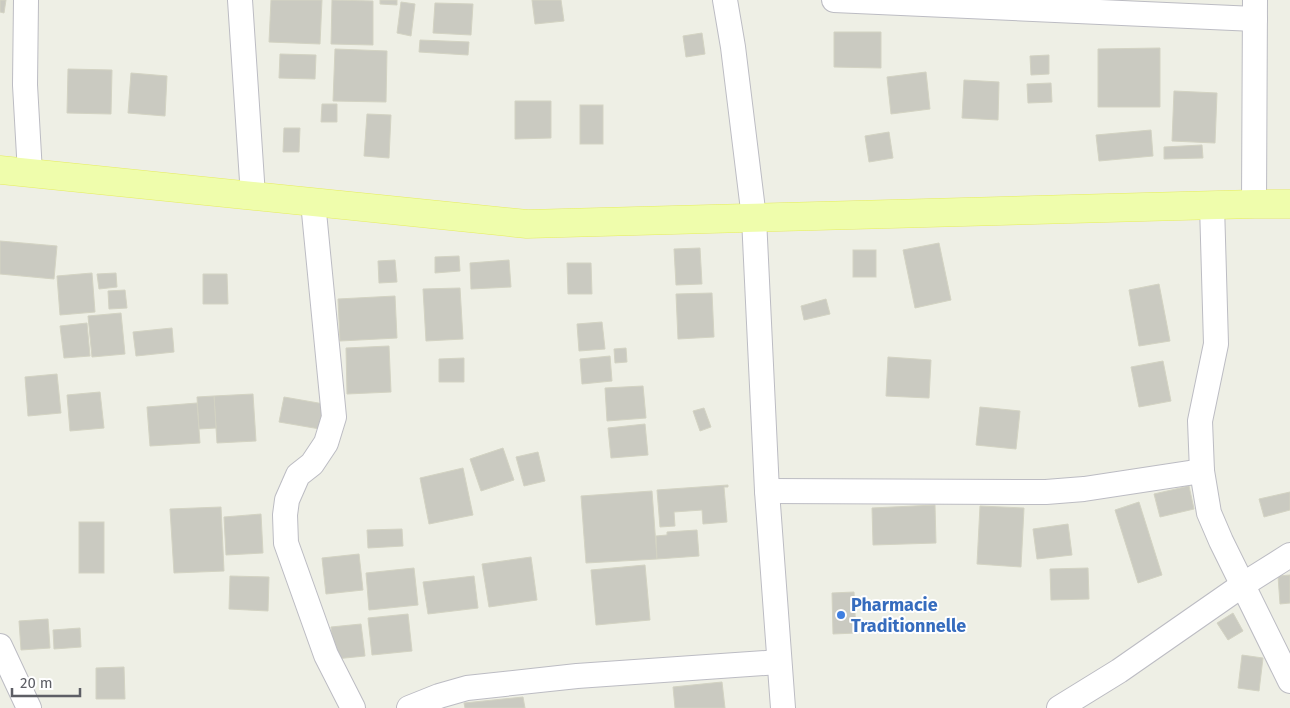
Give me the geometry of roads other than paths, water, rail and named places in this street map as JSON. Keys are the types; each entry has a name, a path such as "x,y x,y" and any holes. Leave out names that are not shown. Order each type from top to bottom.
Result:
{"main road":[{"path":"0,170 527,224 1290,204"}],"street":[{"path":"26,0 25,85 30,173"},
{"path":"240,0 253,196"},
{"path":"725,0 733,47 754,218 767,491 783,708"},
{"path":"834,0 1255,10 1254,204"},
{"path":"313,202 334,417 326,443 312,464 298,475 287,500 286,543 326,655 353,708"},
{"path":"1212,205 1216,344 1200,421 1202,471 1210,513 1220,541 1244,584 1290,680"},
{"path":"767,491 1046,492 1084,489 1202,471"},
{"path":"1059,708 1119,671 1244,584 1290,555"},
{"path":"0,646 29,708"},
{"path":"410,708 439,696 467,688 577,676 779,662"}],"place":[{"name":"Pharmacie Traditionnelle","path":"841,615"}]}
